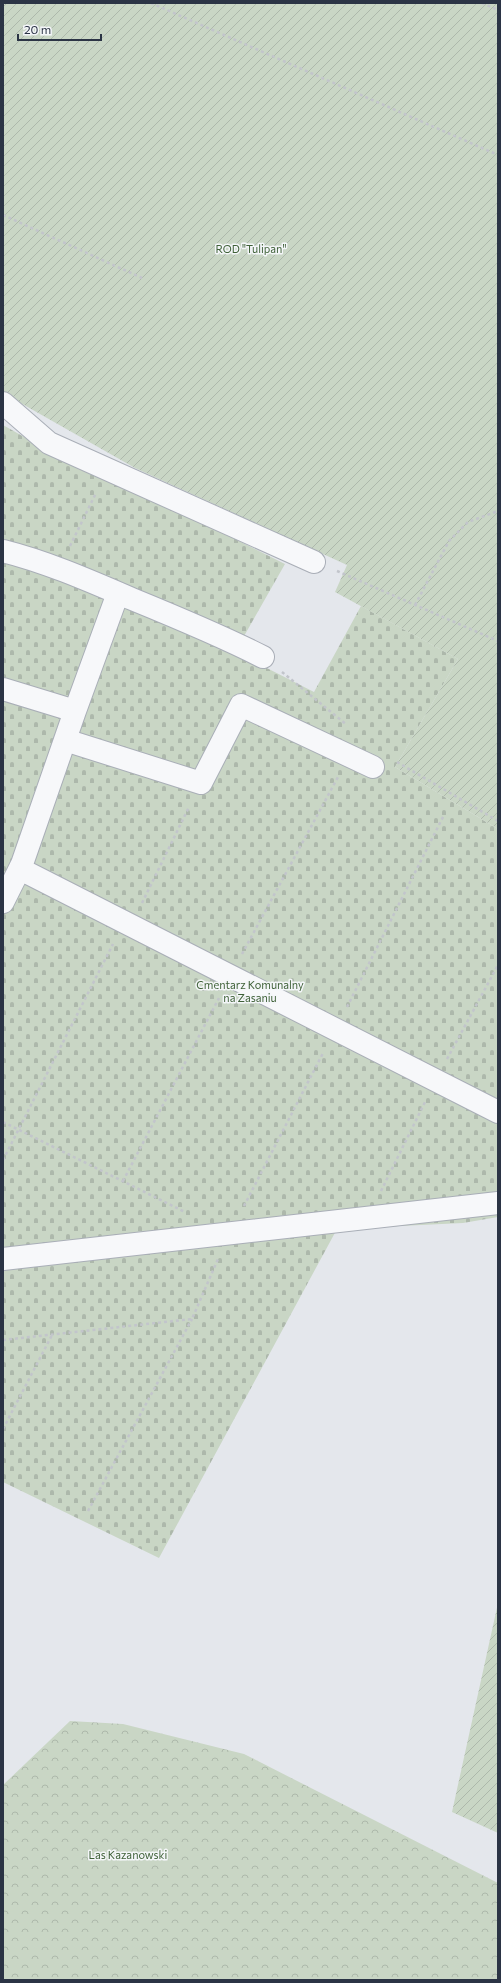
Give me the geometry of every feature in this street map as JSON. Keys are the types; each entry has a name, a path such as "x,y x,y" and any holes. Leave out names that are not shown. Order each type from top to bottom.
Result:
{"street":[{"path":"3,404 49,443 314,562"},
{"path":"3,551 23,556 118,593 226,638 263,657"},
{"path":"3,902 20,869 118,593"},
{"path":"3,689 75,711"},
{"path":"65,740 201,783 241,705 373,767"},
{"path":"20,869 498,1112"},
{"path":"3,1259 498,1203"}],"path":[{"path":"151,3 498,155"},
{"path":"482,3 498,10"},
{"path":"3,215 142,278"},
{"path":"59,570 98,488"},
{"path":"415,605 450,541 468,522 498,511"},
{"path":"314,562 498,641"},
{"path":"123,1181 231,976 350,756"},
{"path":"3,1160 201,783"},
{"path":"368,1218 436,1080 498,965"},
{"path":"3,1122 187,1213"},
{"path":"88,1511 192,1319 230,1234"},
{"path":"3,1340 192,1319"},
{"path":"3,1429 52,1335"}],"green space":[{"name":"ROD \"Tulipan\"","path":"3,3 498,3 498,829 395,767 458,659 335,592 347,565 135,468 3,393"},
{"name":"Cmentarz Komunalny na Zasaniu","path":"3,425 33,442 136,490 285,564 235,652 314,692 361,606 458,659 395,767 498,829 498,1217 463,1223 337,1229 159,1558 3,1482"},
{"path":"498,1603 498,1833 452,1812"},
{"name":"Las Kazanowski","path":"70,1721 123,1724 244,1754 498,1883 498,1980 3,1980 3,1785"}]}
